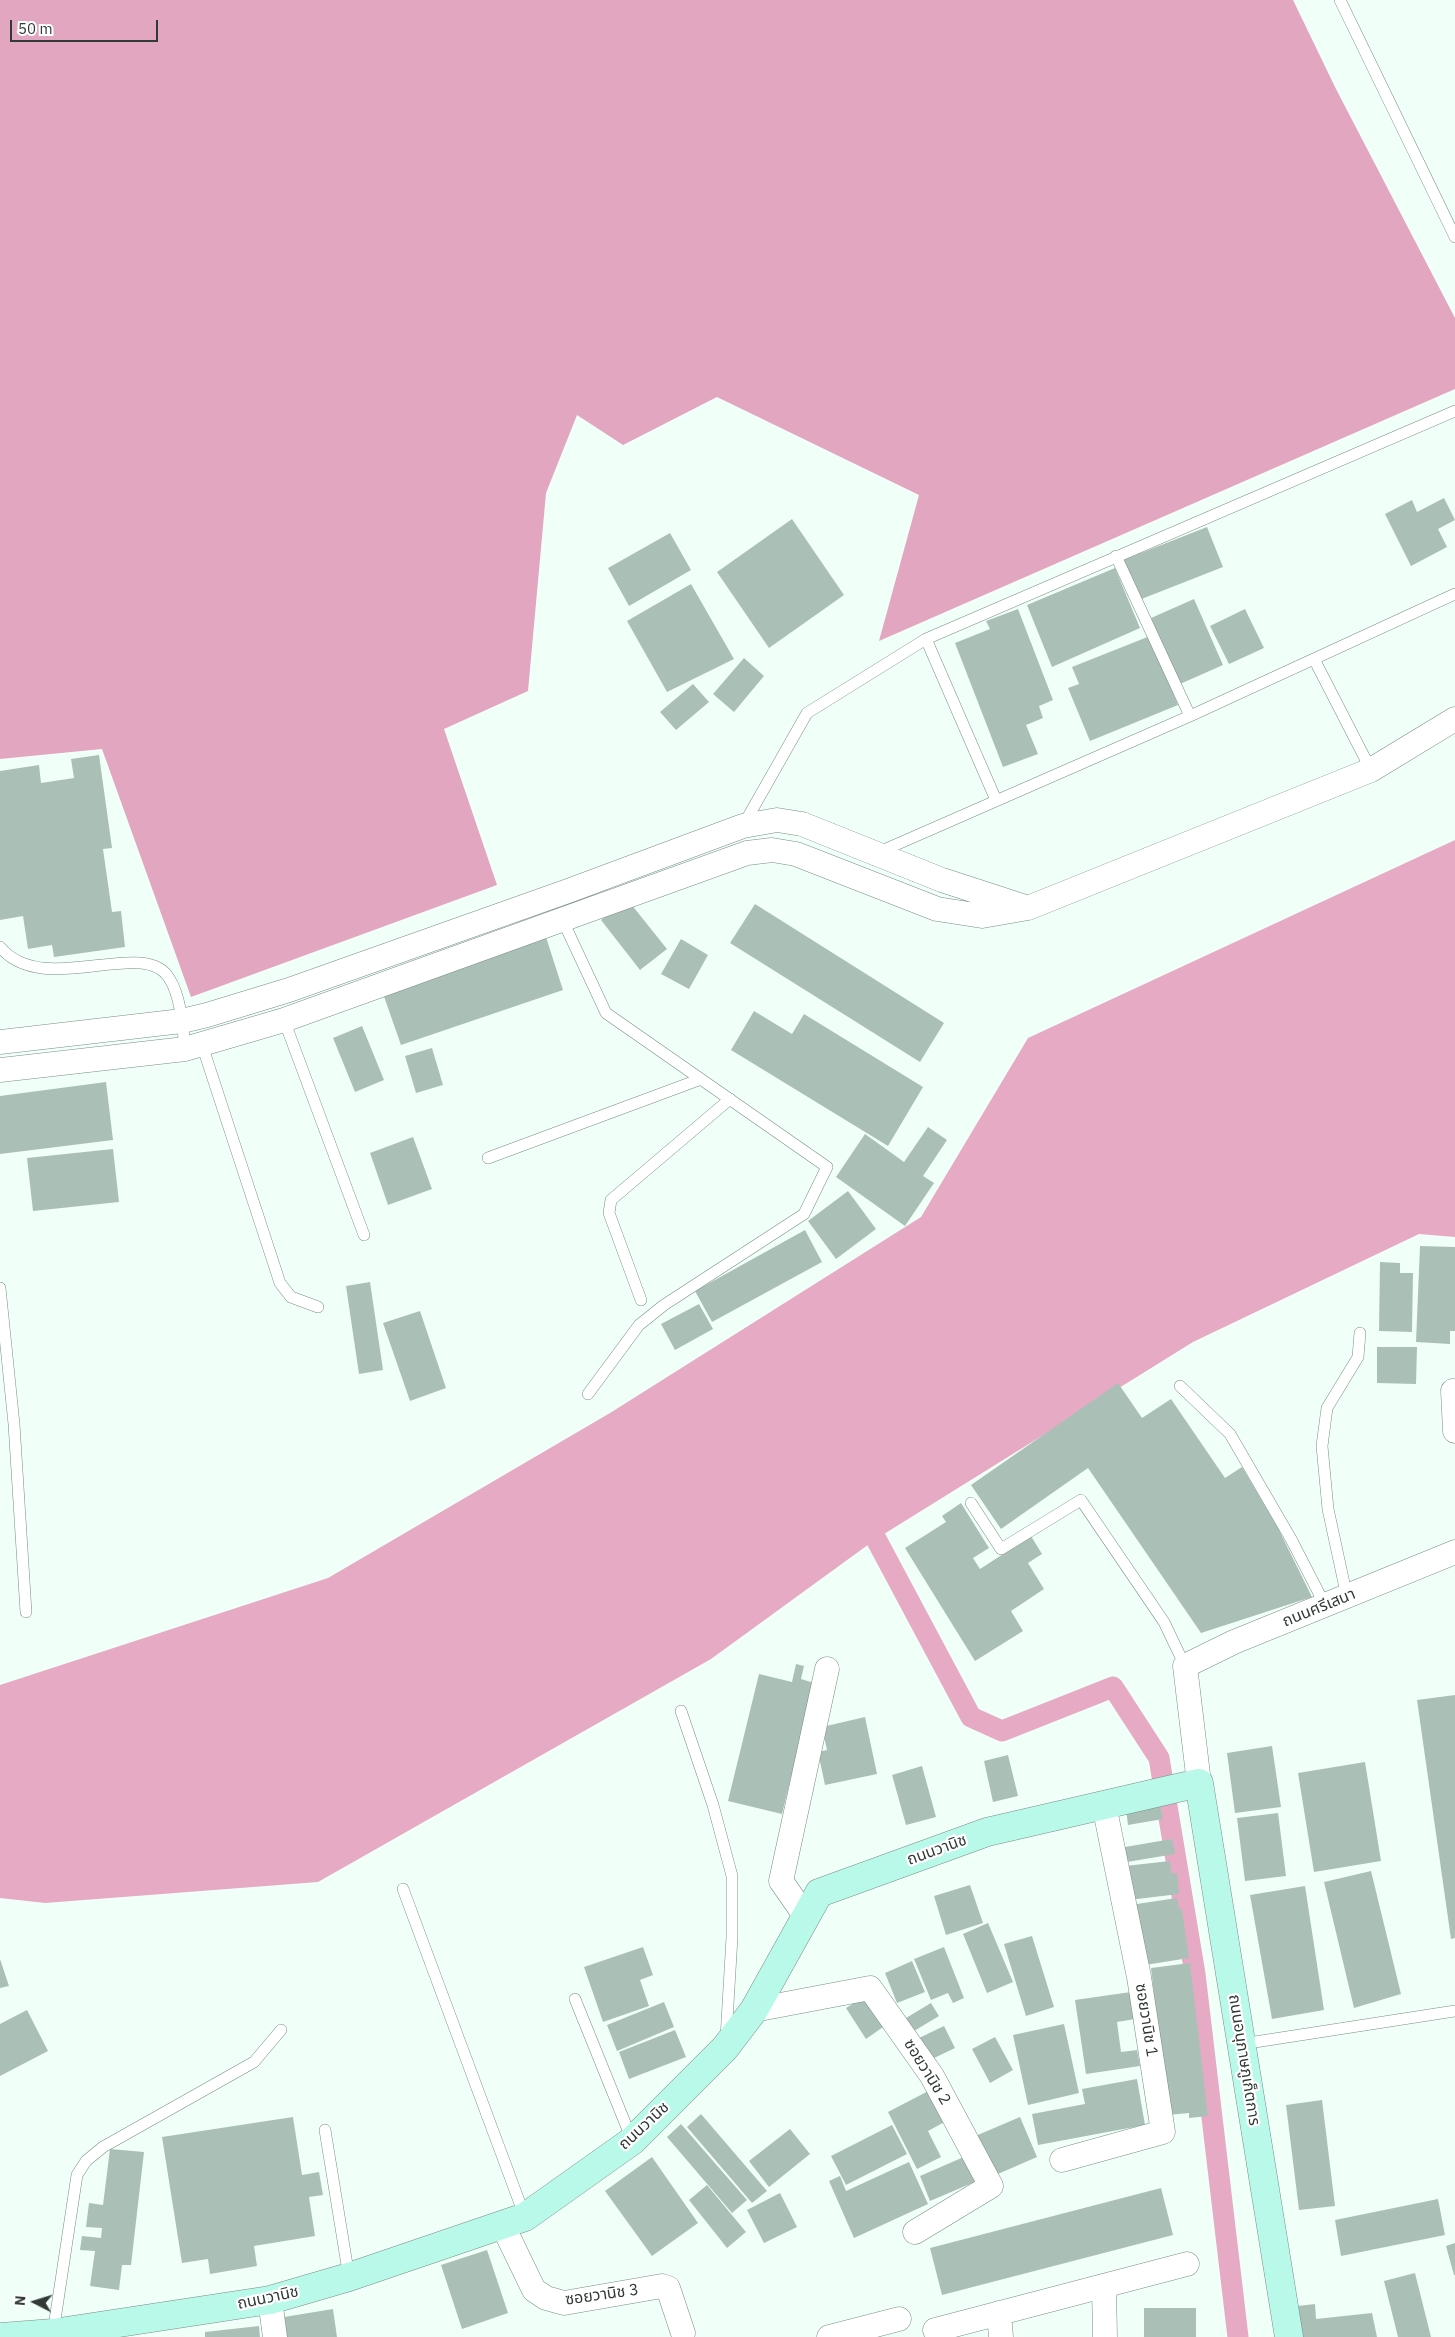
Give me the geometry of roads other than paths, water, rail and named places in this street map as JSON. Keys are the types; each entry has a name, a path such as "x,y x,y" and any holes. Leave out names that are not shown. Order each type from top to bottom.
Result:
{"street":[{"path":"0,1070 194,1047 284,1020 563,921 747,853 772,850 796,854 936,910 982,916 1028,908 1371,770 1455,719"},
{"path":"0,1042 182,1021 207,1015 289,990 568,891 743,826 777,820 802,824 942,880 1028,908"},
{"path":"1454,1391 1455,1432"},
{"name":"ถนนศรีเสนา","path":"1185,1666 1234,1642 1455,1552"},
{"path":"1185,1666 1199,1783"},
{"path":"806,1917 780,1882 827,1669"},
{"name":"ถนนวานิช","path":"0,2337 53,2333 270,2300 349,2277 513,2221 632,2141 725,2048 754,2010 819,1893 987,1832 1199,1783"},
{"name":"ถนนอนุภาษภูเก็ตการ","path":"1199,1783 1289,2337"},
{"name":"ซอยวานิช 1","path":"1062,2160 1164,2132 1139,1977 1104,1805"},
{"name":"ซอยวานิช 2","path":"754,2010 870,1988 932,2076 991,2186 914,2232"},
{"name":"ซอยวานิช 3","path":"513,2221 534,2290 546,2298 564,2303 662,2286 668,2288 684,2333"},
{"path":"934,2330 1187,2264"},
{"path":"1104,2286 1105,2337"},
{"path":"270,2300 275,2337"},
{"path":"999,2314 1001,2337"},
{"path":"836,2336 899,2320"}],"lane":[{"path":"1340,0 1455,237"},
{"path":"743,826 806,713 926,639 1455,411"},
{"path":"1116,556 1190,716"},
{"path":"876,854 1190,716 1455,594"},
{"path":"926,639 996,800"},
{"path":"1314,659 1371,770"},
{"path":"563,921 606,1013 827,1167 804,1214 664,1305 639,1325 588,1394"},
{"path":"0,947 6,955 28,965 56,969 123,962 149,962 169,977 182,1021 194,1047 280,1283 291,1297 318,1307"},
{"path":"284,1020 364,1235"},
{"path":"488,1158 701,1079"},
{"path":"641,1300 609,1213 611,1200 730,1100"},
{"path":"0,1288 14,1424 26,1612"},
{"path":"1336,1601 1322,1446 1327,1408 1358,1356 1360,1333"},
{"path":"1180,1386 1230,1434 1291,1538 1336,1601"},
{"path":"971,1503 1000,1550 1081,1500 1164,1622 1185,1666"},
{"path":"681,1711 713,1804 732,1876 732,1937 725,2048"},
{"path":"403,1889 513,2221"},
{"path":"575,1999 632,2141"},
{"path":"1242,2044 1455,2011"},
{"path":"53,2333 77,2176 86,2161 103,2147 254,2062 281,2030"},
{"path":"325,2130 349,2277"}],"waterway":[{"path":"876,1539 971,1717 1002,1731 1113,1687 1159,1758 1195,1974 1238,2337"}]}
